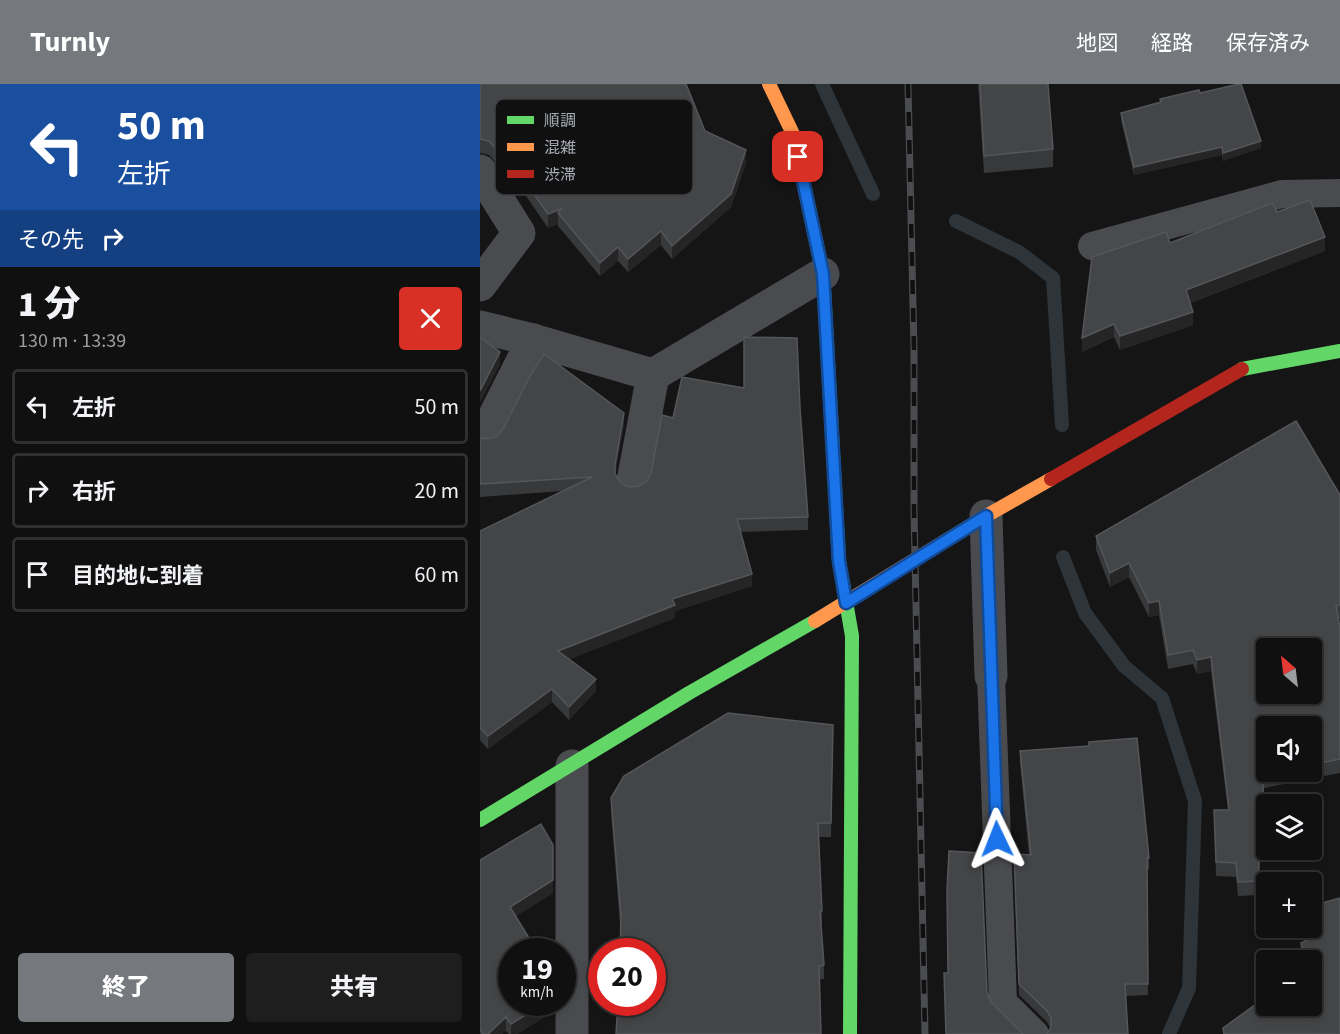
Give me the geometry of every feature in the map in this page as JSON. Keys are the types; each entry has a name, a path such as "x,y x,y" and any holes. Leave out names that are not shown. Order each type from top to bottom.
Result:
{"street":[{"path":"769,84 793,134 823,274 839,561 852,636 850,1034"},
{"path":"480,171 495,195"},
{"path":"480,285 519,233 495,195"},
{"path":"480,327 653,375 823,274"},
{"path":"486,433 533,340"},
{"path":"480,820 689,693 846,603 986,516 1242,369 1340,351"},
{"path":"633,481 653,375"},
{"path":"986,516 991,676"},
{"path":"572,766 572,1034"}],"lane":[{"path":"1092,246 1282,194 1340,194"},
{"path":"991,676 1003,1002 1035,1034"}],"building":[{"path":"480,84 686,84 692,99 495,99 495,148 489,141 480,139"},
{"path":"980,84 1048,84 1053,149 984,156"},
{"path":"1241,84 1261,141 1223,153 1222,147 1134,167 1121,113 1161,102 1160,99"},
{"path":"693,101 705,131 746,150 731,194 672,246 661,231 628,259 618,247 600,263 558,213 561,209 548,214 535,195 693,195"},
{"path":"1310,200 1325,237 1186,290 1193,312 1120,336 1114,324 1082,338 1092,257 1166,232 1170,243 1272,203 1277,212"},
{"path":"480,337 500,352 480,391"},
{"path":"744,337 797,338 808,517 737,519 752,574 672,599 675,605 558,651 596,679 569,707 552,689 488,736 480,728 480,531 592,477 480,484 480,438 488,439 497,436 503,429 544,354 624,413 615,474 621,483 629,487 639,486 647,481 651,473 662,415 673,418 682,377 744,388"},
{"path":"1296,421 1340,495 1340,605 1336,606 1340,628 1340,759 1322,763 1322,716 1256,716 1256,782 1264,782 1263,794 1256,794 1256,860 1259,860 1256,881 1238,882 1236,863 1216,862 1214,810 1229,810 1211,657 1197,660 1193,650 1168,655 1159,601 1149,603 1129,563 1110,573 1096,536"},
{"path":"728,713 833,725 831,823 818,823 824,965 819,966 821,1034 616,1034 617,1016 666,1016 666,938 620,938 621,916 611,798 624,776"},
{"path":"1137,738 1149,858 1147,858 1148,984 1125,984 1128,1034 1047,1034 1051,1027 1051,1018 1047,1011 1019,984 1014,854 1031,855 1020,751 1089,746 1089,742"},
{"path":"541,824 553,845 553,880 510,907 529,938 498,938 498,1016 524,1016 511,1024 506,1017 488,1034 483,1034 480,1029 480,860"},
{"path":"949,851 981,853 987,992 991,1002 1023,1034 946,1034 944,973 948,973"},
{"path":"1340,898 1340,1034 1224,1034 1223,1028 1256,1004 1256,1016 1322,1016 1322,950 1302,950 1301,943 1311,938 1322,938 1322,903"}],"waterway":[{"path":"822,84 873,194"},
{"path":"956,221 1019,252 1053,278 1062,425"},
{"path":"1063,557 1085,613 1124,666 1162,698 1195,801 1189,988 1169,1034"}],"railway":[{"path":"908,84 925,1034"}],"traffic: fast":[{"path":"824,290 839,561 852,636 850,1034"},
{"path":"1242,369 1340,351"},
{"path":"480,820 689,693 815,621"}],"traffic: slow":[{"path":"769,84 793,134 823,274 824,290"},
{"path":"815,621 986,516 1051,479"}],"traffic: jam":[{"path":"1051,479 1242,369"}],"route":[{"path":"798,157 823,274 839,561 846,603 986,516 997,839"}]}
